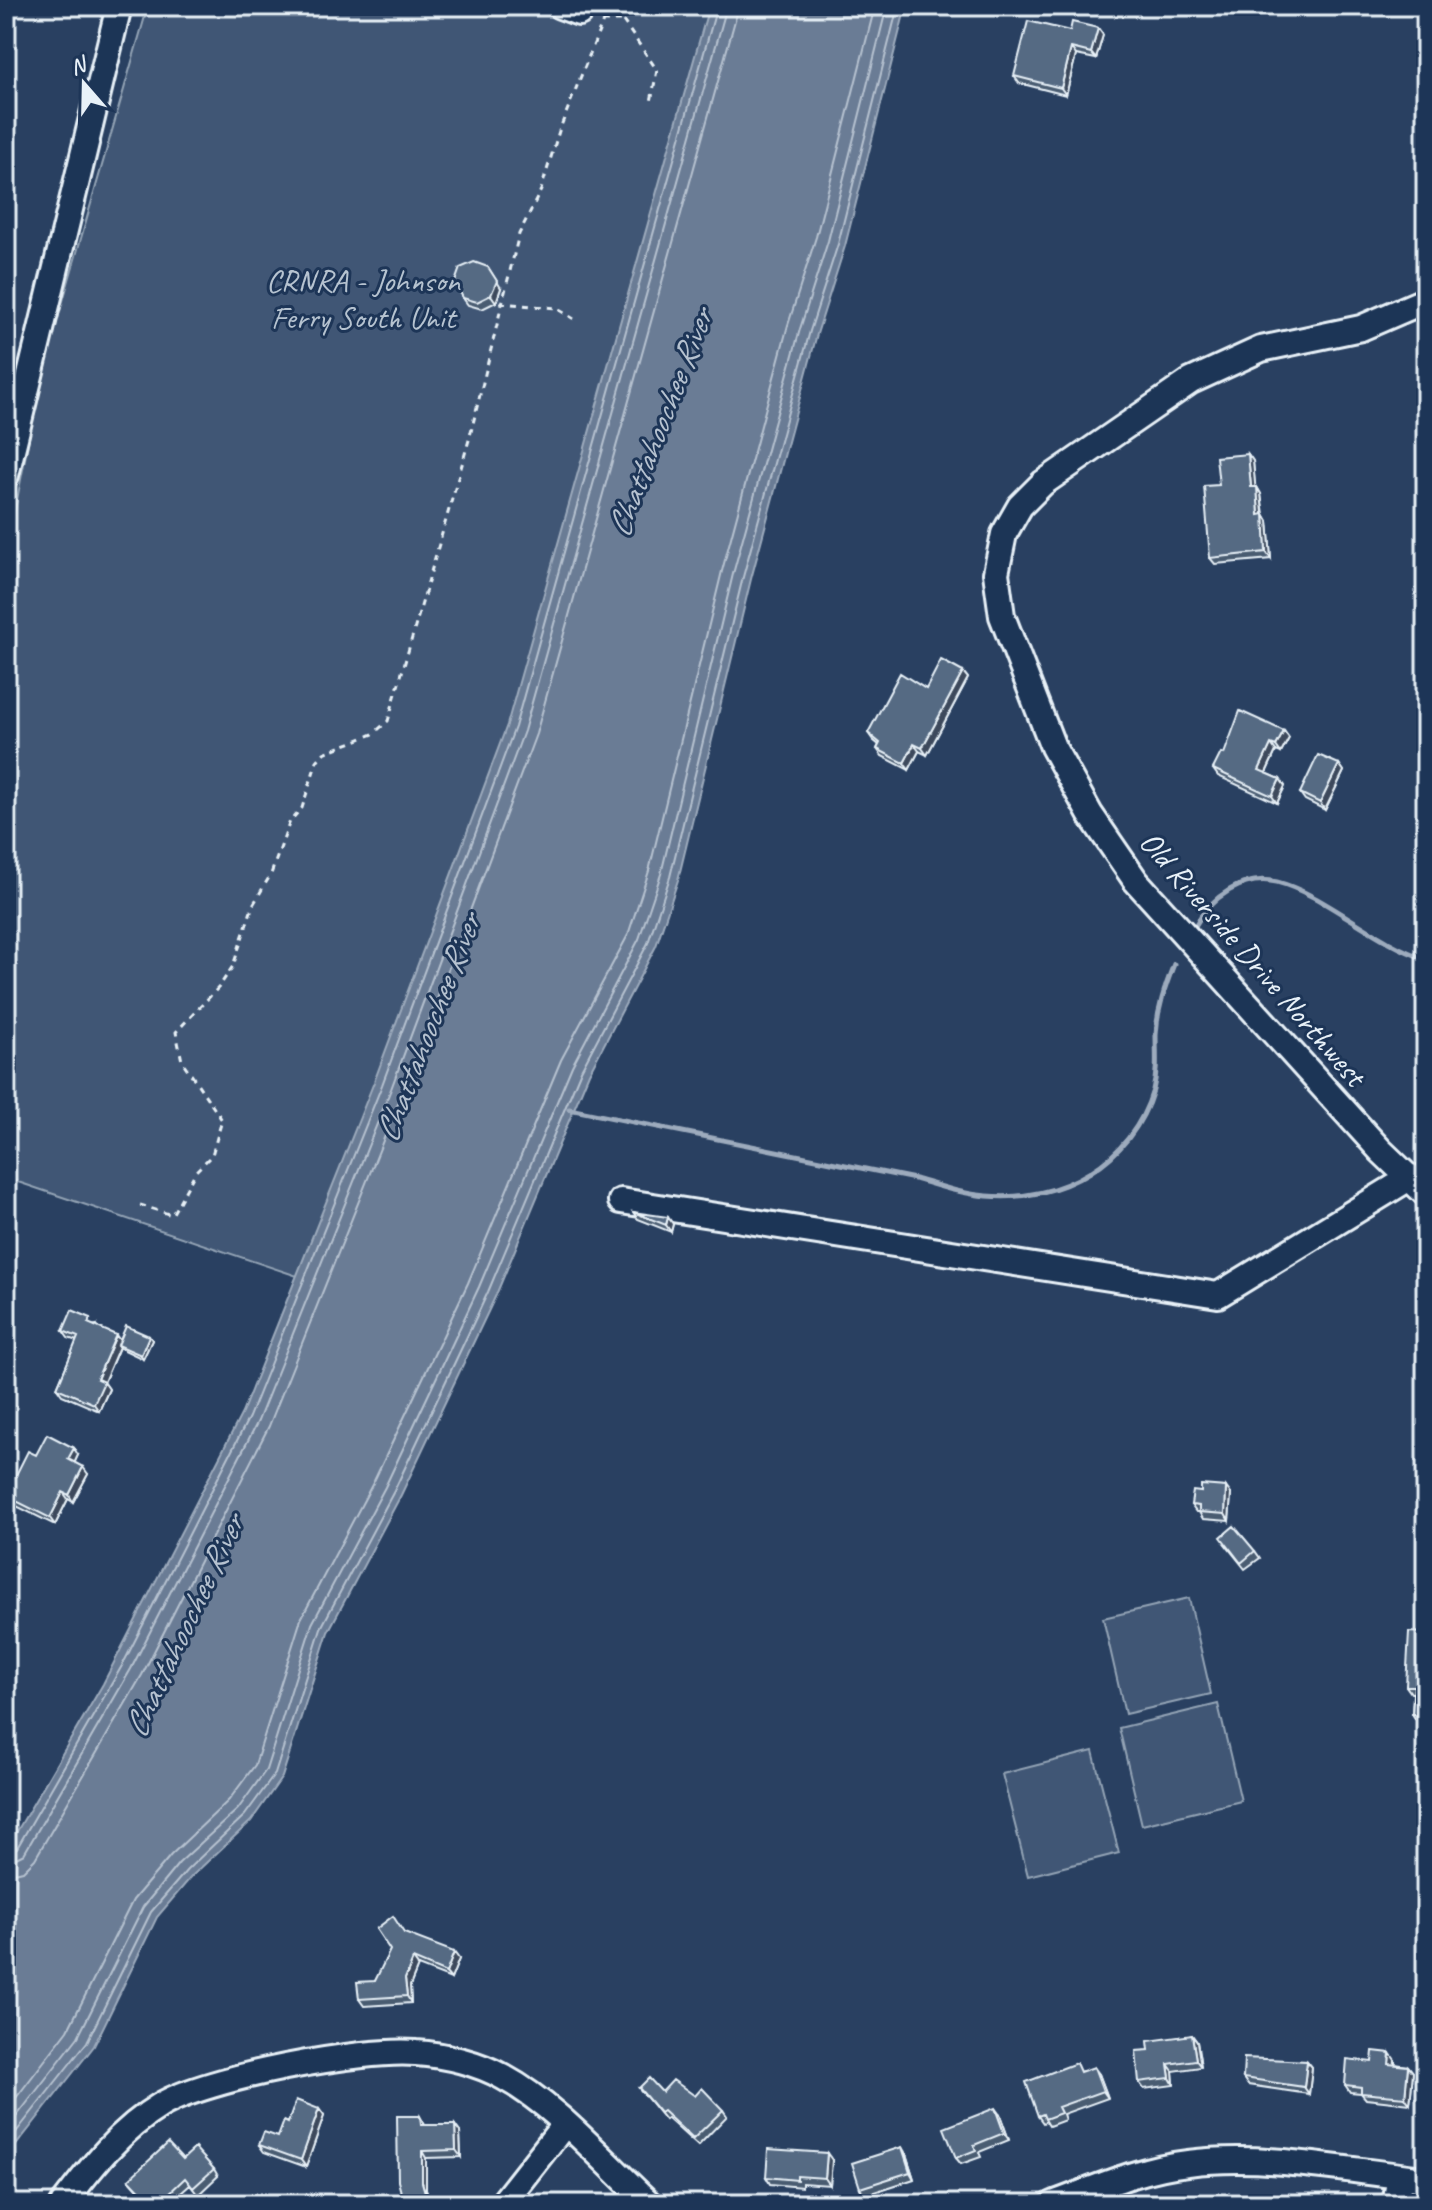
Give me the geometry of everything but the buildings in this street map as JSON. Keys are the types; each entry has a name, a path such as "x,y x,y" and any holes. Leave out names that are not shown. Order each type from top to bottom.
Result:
{"street":[{"path":"8,462 119,6"},
{"name":"Old Riverside Drive Northwest","path":"1418,1186 1381,1151 1136,881 1090,814 1053,747 1002,616 996,573 1004,534 1020,506 1043,483 1191,381 1261,349 1361,328 1426,300"},
{"path":"621,1201 1218,1295 1418,1186"},
{"path":"63,2204 127,2129 163,2104 229,2079 369,2054 415,2052 459,2060 502,2076 538,2099 650,2204"},
{"path":"502,2204 564,2125"},
{"path":"1053,2204 1126,2177 1186,2163 1246,2160 1426,2179"},
{"path":"1395,2204 1400,2176"}],"path":[{"path":"623,21 629,6"},
{"path":"570,10 603,21 623,21"},
{"path":"140,1205 172,1215 186,1187 212,1155 221,1132 222,1120 182,1061 176,1032 219,987 233,966 253,905 271,874 290,821 302,808 317,761 324,753 373,734 388,721 469,440 519,234 541,190 559,131 603,21"},
{"path":"623,21 657,70 651,102"},
{"path":"500,303 556,308 574,319"}],"green space":[{"name":"CRNRA - Johnson Ferry South Unit","path":"148,6 752,6 677,269 309,1280 6,1178 6,556 41,377"},
{"path":"1189,1598 1211,1694 1125,1714 1103,1618"},
{"path":"1218,1704 1241,1801 1142,1825 1119,1728"},
{"path":"1093,1751 1119,1853 1028,1876 1002,1774"}],"water":[{"name":"Chattahoochee River","path":"709,6 906,6 845,246 817,334 751,579 678,880 656,946 589,1073 496,1295 401,1495 328,1632 282,1777 251,1821 192,1876 157,1917 94,2046 6,2158 6,1850 103,1684 242,1413 374,1082 507,725"}],"waterway":[{"path":"1195,926 1209,906 1229,890 1264,880 1295,888 1387,941 1426,959"},
{"path":"569,1109 915,1179 969,1193 987,1196 1041,1193 1090,1173 1128,1138 1143,1116 1155,1083 1160,1008 1174,964"}]}
